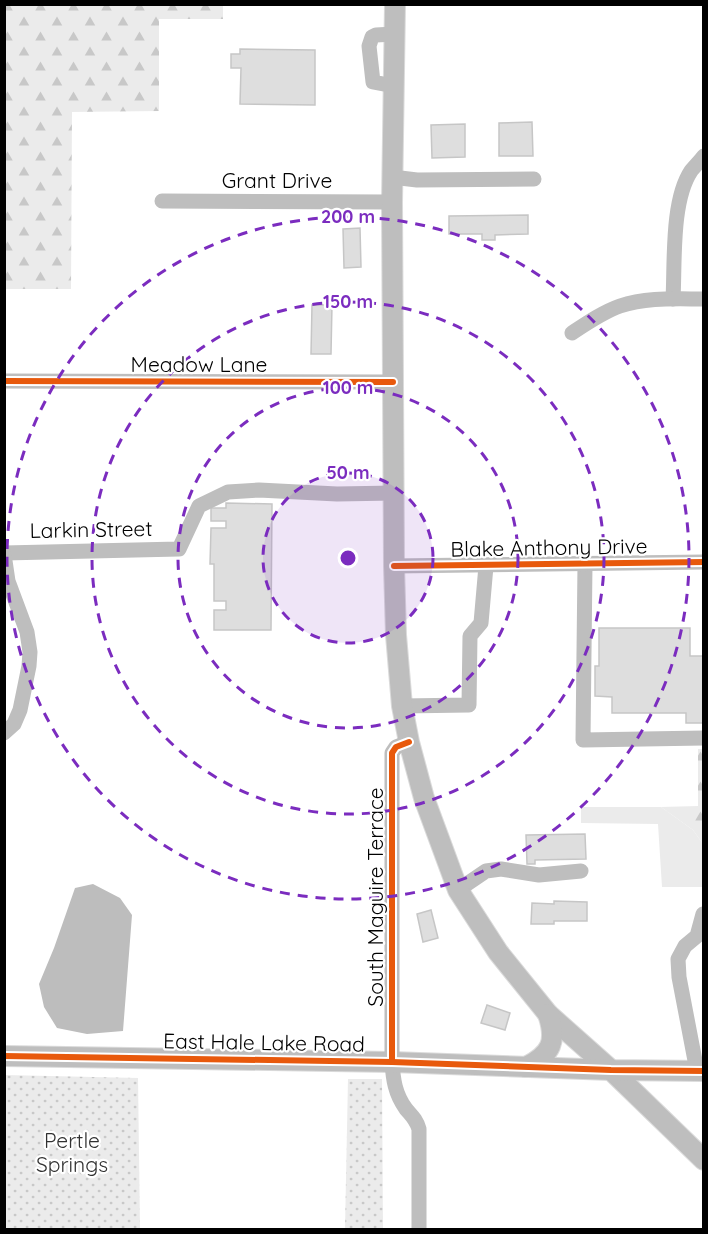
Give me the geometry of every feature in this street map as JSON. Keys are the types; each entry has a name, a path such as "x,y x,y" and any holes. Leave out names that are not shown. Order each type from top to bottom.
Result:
{"main road":[{"path":"395,4 392,177 394,566 396,635 402,706 409,742 424,798 458,890 498,952 548,1014 611,1070 704,1160"},
{"path":"526,1067 543,1057 550,1048 553,1037 548,1014"},
{"name":"East Hale Lake Road","path":"4,1056 392,1062 700,1071"}],"street":[{"path":"673,299 675,236 679,211 685,184 691,171 704,156"},
{"path":"392,177 417,180 534,179"},
{"name":"Grant Drive","path":"162,201 392,202"},
{"path":"572,333 620,306 642,301 704,299"},
{"name":"Meadow Lane","path":"4,381 393,382"},
{"name":"Larkin Street","path":"4,553 179,549 200,506 228,492 259,490 337,494 394,493"},
{"path":"4,553 8,581 27,632 30,652 20,710 14,724 4,733"},
{"name":"Blake Anthony Drive","path":"394,566 704,562"},
{"path":"585,564 583,740 704,738"},
{"path":"402,706 469,705 470,636 481,623 486,566"},
{"name":"South Maguire Terrace","path":"392,1062 392,753 396,747 409,742"},
{"path":"458,890 486,871 501,869 538,875 580,872"},
{"path":"700,1071 679,977 678,959 685,946 697,936 703,914"},
{"path":"392,1062 394,1084 407,1110 416,1118 419,1129 419,1230"}],"green space":[{"path":"5,4 223,5 223,19 159,19 159,111 72,112 71,289 5,289"},
{"path":"698,749 703,749 703,844 693,830 661,807 698,806"},
{"path":"581,807 661,807 693,830 703,844 703,887 662,887 658,824 581,823"},
{"name":"Pertle Springs","path":"5,1075 138,1078 140,1229 5,1229"},
{"path":"348,1079 382,1079 383,1229 345,1229"}],"shaded area":[{"path":"93,884 120,898 132,915 123,1031 87,1034 57,1028 44,1007 39,984 75,888"}],"building":[{"path":"240,49 315,50 315,105 240,104 241,68 231,68 231,54 240,54"},
{"path":"532,122 533,156 499,156 499,123"},
{"path":"465,124 465,157 432,158 431,125"},
{"path":"528,215 528,234 495,235 495,240 482,240 482,234 449,234 449,216"},
{"path":"360,228 361,267 344,268 343,229"},
{"path":"312,305 332,305 331,354 311,354"},
{"path":"226,503 272,504 271,630 214,630 214,610 226,610 226,601 214,601 214,564 210,564 211,528 226,528 226,521 211,521 211,508 226,508"},
{"path":"599,628 690,628 690,656 704,656 704,723 686,723 686,713 612,713 612,697 595,696 595,666 599,666"},
{"path":"585,834 586,859 535,860 535,864 527,864 526,835"},
{"path":"554,901 587,902 587,921 531,924 532,903 554,904"},
{"path":"431,910 438,938 423,942 417,914"},
{"path":"487,1005 510,1013 505,1030 481,1023"}],"cycle path":[{"path":"4,381 393,382"},
{"path":"394,566 704,562"},
{"path":"392,1062 392,753 396,747 409,742"},
{"path":"4,1056 392,1062 704,1071"}]}
